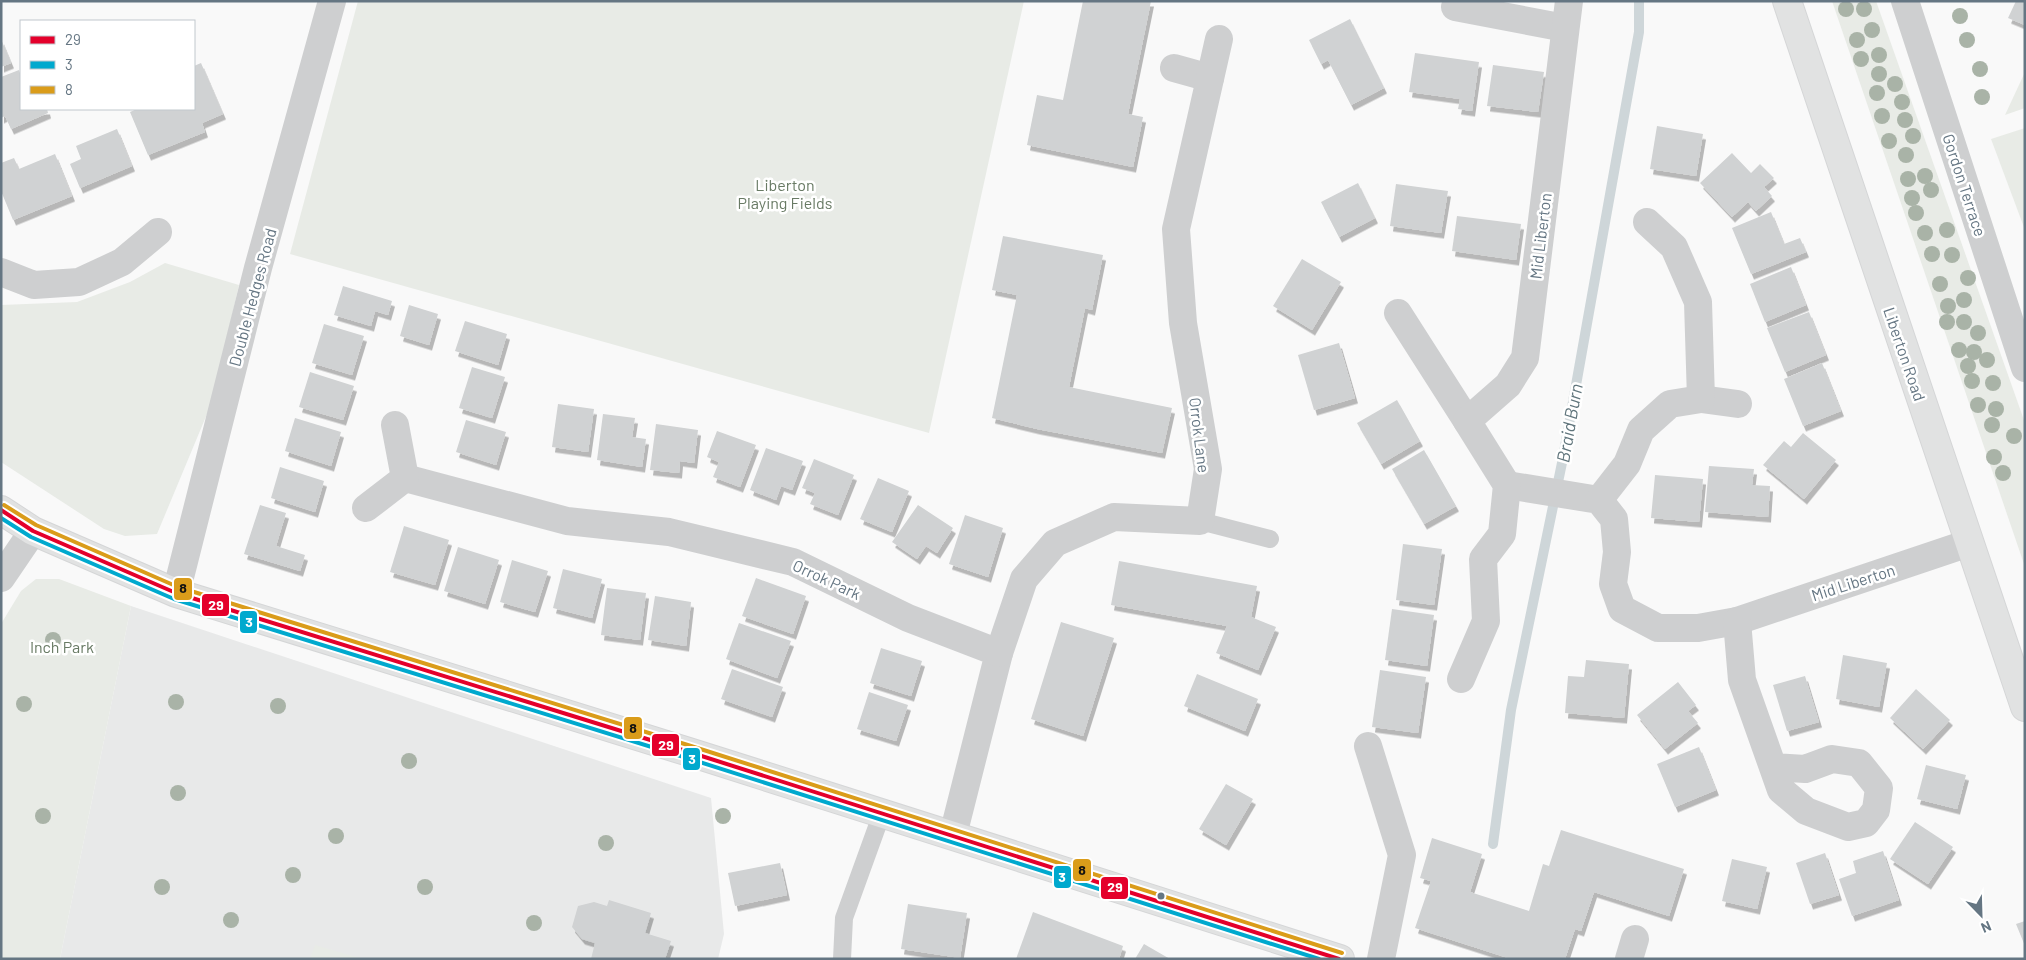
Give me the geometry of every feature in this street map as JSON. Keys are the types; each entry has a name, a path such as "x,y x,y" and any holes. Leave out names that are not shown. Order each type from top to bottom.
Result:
{"main road":[{"name":"Liberton Road","path":"1787,1 2025,706"},
{"path":"1,510 32,531 176,593 882,813 1340,959"}],"street":[{"name":"Double Hedges Road","path":"176,593 258,268 332,1"},
{"name":"Mid Liberton","path":"1467,421 1508,385 1525,358 1569,1"},
{"name":"Gordon Terrace","path":"1905,1 2025,368"},
{"path":"1455,7 1565,28"},
{"name":"Orrok Lane","path":"1200,521 1208,470 1183,323 1176,229 1219,39"},
{"path":"1174,68 1210,78"},
{"path":"1647,222 1674,247 1698,302 1701,399"},
{"path":"1,272 34,285 79,282 122,262 158,232"},
{"path":"1398,313 1507,485 1502,534 1484,559 1486,621 1461,679"},
{"path":"1507,485 1599,500 1627,464 1641,430 1670,404 1701,399 1738,404"},
{"path":"366,508 405,478 395,425"},
{"name":"Orrok Park","path":"405,478 567,521 669,532 793,562 908,618 999,653"},
{"name":"Mid Liberton","path":"1599,500 1614,518 1617,552 1613,584 1622,609 1658,628 1698,628 1737,621 1969,543"},
{"path":"953,836 999,653 1024,579 1055,543 1114,517 1200,521"},
{"path":"1,578 32,531"},
{"path":"1737,621 1742,680 1773,767"},
{"path":"1368,746 1402,855 1381,959"}],"lane":[{"path":"1200,521 1270,539"},
{"path":"842,959 844,918 882,813"}],"shaded area":[{"path":"131,606 711,798 724,934 718,959 60,959"}],"green space":[{"name":"Liberton Playing Fields","path":"358,1 1024,1 929,433 290,254"},
{"path":"1832,1 1876,1 2025,423 2025,567"},
{"path":"2025,72 2025,108 2005,115"},
{"path":"2025,128 2025,230 1991,139"},
{"path":"165,263 239,285 212,402 157,534 125,536 104,529 1,462 1,305 77,302 130,282"},
{"name":"Inch Park","path":"36,579 59,579 131,606 60,959 1,959 1,624 21,591"},
{"path":"315,945 363,959 310,959"}],"building":[{"path":"1083,1 1151,1 1128,114 1143,117 1133,167 1027,145 1037,95 1063,100"},
{"path":"2016,1 2025,1 2025,25 2008,18"},
{"path":"1350,19 1384,88 1351,105 1328,60 1321,64 1309,40"},
{"path":"1,39 11,63 1,67"},
{"path":"1415,53 1479,62 1472,111 1458,109 1460,99 1409,92"},
{"path":"201,63 223,114 202,123 205,132 148,155 130,112 135,110 195,110 195,66"},
{"path":"1493,65 1544,72 1538,112 1487,106"},
{"path":"19,70 20,110 47,110 48,113 11,129 5,116 1,118 1,77"},
{"path":"1657,126 1703,134 1696,176 1650,169"},
{"path":"117,129 132,166 80,188 70,164 81,159 76,146"},
{"path":"1732,153 1751,173 1760,164 1774,178 1764,187 1772,196 1756,211 1748,202 1732,217 1700,183"},
{"path":"55,154 72,196 13,220 1,191 1,163 14,158 19,169"},
{"path":"1358,183 1375,218 1339,237 1321,202"},
{"path":"1396,184 1448,191 1441,233 1390,226"},
{"path":"1771,212 1784,244 1800,238 1806,252 1751,274 1732,228"},
{"path":"1457,216 1521,224 1516,260 1452,251"},
{"path":"1003,236 1103,255 1092,310 1085,308 1069,387 1172,408 1162,453 1037,429 992,418 1017,295 992,290"},
{"path":"1302,259 1341,282 1312,330 1273,306"},
{"path":"1791,267 1806,305 1765,322 1750,284"},
{"path":"343,286 392,301 388,315 375,311 371,326 334,315"},
{"path":"409,305 438,314 429,345 400,336"},
{"path":"1809,312 1826,355 1785,372 1767,328"},
{"path":"465,321 507,334 498,365 455,351"},
{"path":"324,324 364,336 352,375 312,363"},
{"path":"1339,343 1355,398 1314,410 1298,355"},
{"path":"1822,363 1841,411 1803,426 1784,379"},
{"path":"472,367 505,377 492,418 459,408"},
{"path":"310,372 354,386 343,420 299,407"},
{"path":"1397,400 1420,441 1381,464 1357,423"},
{"path":"558,404 594,409 588,452 552,447"},
{"path":"603,414 635,418 632,437 646,439 642,467 597,460"},
{"path":"295,418 341,432 331,466 285,451"},
{"path":"466,420 506,432 496,465 456,452"},
{"path":"656,424 698,430 694,463 680,461 679,473 650,470"},
{"path":"717,431 756,445 740,487 713,477 719,462 707,457"},
{"path":"1803,433 1836,460 1804,499 1763,465 1784,441 1791,447"},
{"path":"766,448 803,461 792,490 781,486 776,500 750,490"},
{"path":"1424,450 1456,506 1424,524 1392,469"},
{"path":"814,459 854,475 838,515 810,504 815,493 802,488"},
{"path":"1709,466 1754,469 1752,485 1770,486 1768,517 1705,512"},
{"path":"280,467 324,481 315,512 271,498"},
{"path":"1655,475 1703,479 1699,522 1651,518"},
{"path":"878,478 909,491 892,532 860,519"},
{"path":"260,505 286,513 276,546 305,555 300,571 244,554"},
{"path":"918,505 953,528 937,553 926,546 917,559 892,542"},
{"path":"965,515 1003,528 988,577 949,564"},
{"path":"404,526 449,540 435,585 390,572"},
{"path":"1403,544 1442,549 1434,605 1396,600"},
{"path":"458,547 499,560 485,604 444,591"},
{"path":"512,560 548,571 535,612 500,602"},
{"path":"1119,561 1257,586 1251,617 1276,627 1258,670 1216,653 1227,626 1111,605"},
{"path":"563,569 602,579 592,618 553,608"},
{"path":"756,578 806,596 793,634 742,616"},
{"path":"607,588 646,593 640,640 601,635"},
{"path":"655,596 691,602 686,646 648,640"},
{"path":"1392,609 1434,615 1427,666 1385,660"},
{"path":"1061,622 1114,638 1083,736 1031,719"},
{"path":"739,623 791,641 777,678 726,659"},
{"path":"881,648 922,661 911,696 870,683"},
{"path":"1843,655 1887,663 1879,707 1836,699"},
{"path":"1586,660 1629,664 1624,718 1565,713 1568,676 1584,677"},
{"path":"732,669 783,687 772,717 721,699"},
{"path":"1380,670 1426,677 1418,733 1372,727"},
{"path":"1197,674 1258,699 1245,731 1184,706"},
{"path":"1805,676 1819,722 1787,731 1773,685"},
{"path":"1678,682 1696,705 1688,711 1698,723 1665,749 1637,715"},
{"path":"1916,689 1950,720 1923,749 1890,718"},
{"path":"869,692 908,705 896,741 857,729"},
{"path":"1699,747 1716,790 1675,807 1657,764"},
{"path":"1926,765 1966,775 1957,809 1917,799"},
{"path":"1226,784 1253,799 1226,845 1199,829"},
{"path":"1915,822 1953,847 1928,884 1890,859"},
{"path":"1561,830 1684,869 1669,916 1594,892 1581,931 1575,929 1565,959 1511,959 1415,928 1431,881 1420,878 1432,838 1482,854 1470,892 1529,911 1543,864 1549,866"},
{"path":"1883,851 1899,900 1852,916 1839,879 1856,873 1853,861"},
{"path":"1825,853 1839,895 1810,904 1796,863"},
{"path":"1732,859 1767,867 1757,909 1722,901"},
{"path":"780,863 787,895 735,906 728,873"},
{"path":"609,900 651,913 645,933 671,941 665,959 591,959 595,943 582,939 572,927 578,906 594,902 607,906"},
{"path":"908,904 967,913 960,958 901,949"},
{"path":"1033,912 1123,946 1119,959 1016,959"},
{"path":"2025,921 2025,946 2016,924"},
{"path":"1144,944 1170,959 1135,959"}],"waterway":[{"name":"Braid Burn","path":"1493,844 1511,710 1563,458 1639,32 1639,1"}],"transit line":[{"name":"8","path":"4,505 36,525 178,587 691,746 1342,953"},
{"name":"29","path":"1,510 33,531 176,593 689,752 1339,959"},
{"name":"3","path":"1,518 31,537 174,599 687,758 1319,959"}]}
